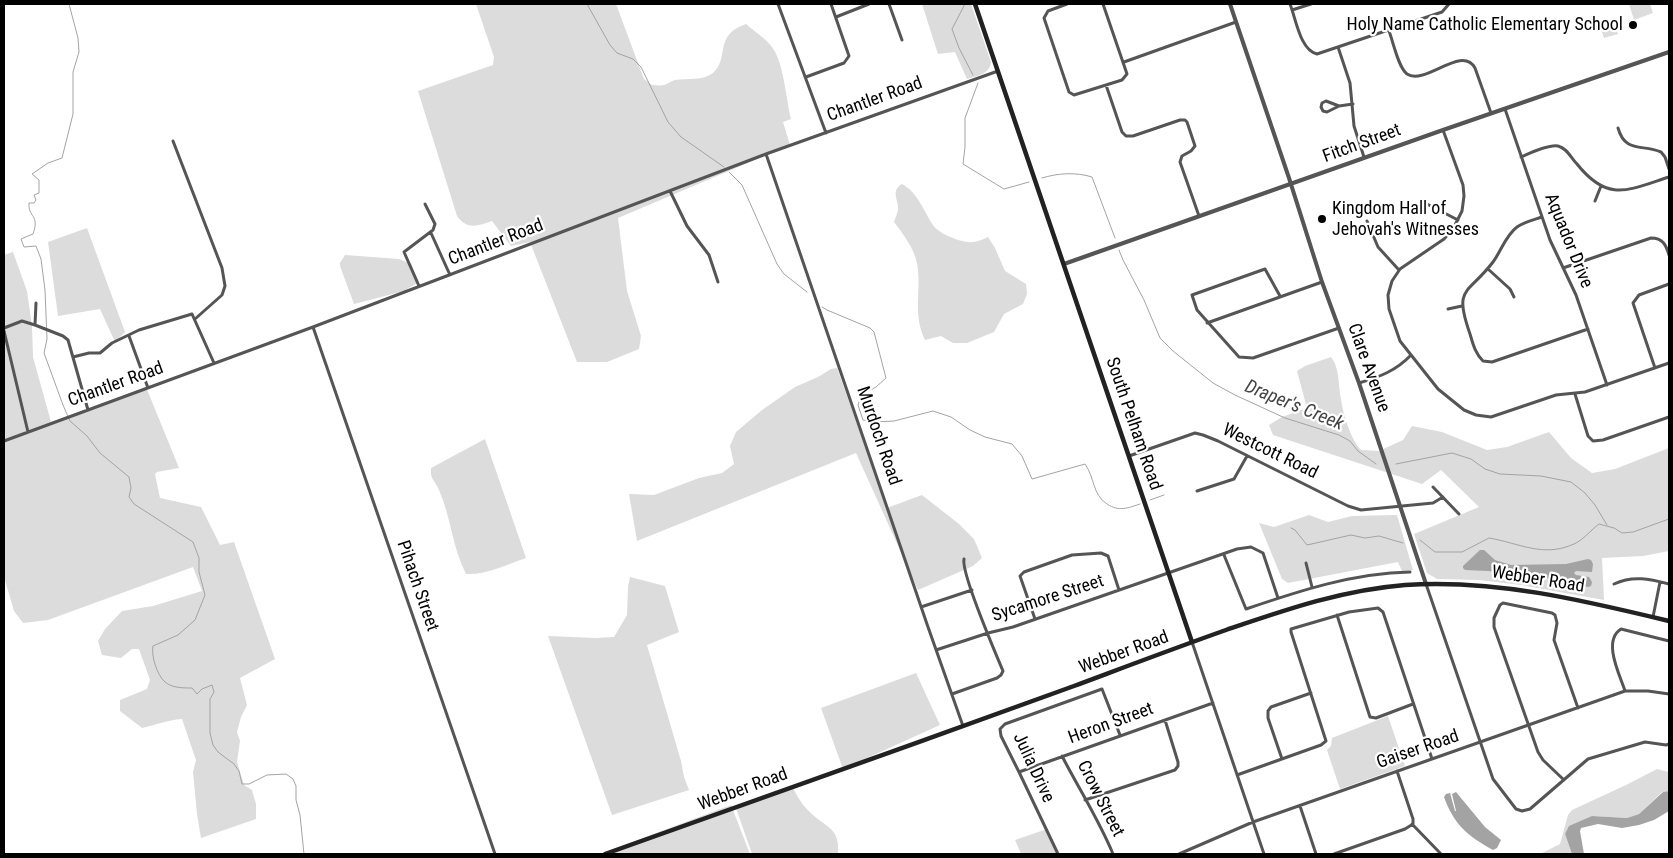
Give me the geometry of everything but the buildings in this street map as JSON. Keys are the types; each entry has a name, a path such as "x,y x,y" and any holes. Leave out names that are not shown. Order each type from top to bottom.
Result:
{"main road":[{"name":"South Pelham Road","path":"975,4 1192,642"},
{"name":"Webber Road","path":"605,854 964,726 1192,642 1307,602 1330,596 1375,588 1426,584 1489,585 1530,590 1669,621"}],"street":[{"path":"778,4 826,132"},
{"path":"806,78 844,64 848,60 849,51 831,4"},
{"path":"836,17 869,4"},
{"path":"889,4 902,40"},
{"path":"1067,4 1044,12 1044,20 1071,96 1127,77 1124,62 1103,4"},
{"name":"Clare Avenue","path":"1230,4 1322,282 1359,383 1493,779 1518,810 1522,812 1530,809 1564,780"},
{"path":"1290,4 1305,46 1310,51 1320,54 1442,12 1448,5"},
{"path":"1292,10 1311,4"},
{"path":"1124,62 1236,22"},
{"path":"1389,31 1399,61 1405,72 1410,75 1418,75 1461,61 1467,60 1472,63 1476,68 1491,113"},
{"path":"1338,48 1350,83 1354,126 1364,157"},
{"name":"Fitch Street","path":"1064,264 1364,157 1669,52"},
{"name":"Chantler Road","path":"4,441 450,275 766,154 998,71"},
{"path":"1106,85 1122,132 1126,136 1131,137 1185,119 1196,148 1182,156 1180,162 1199,216"},
{"path":"1339,106 1326,101 1322,103 1321,107 1327,112 1339,106 1353,104"},
{"name":"Aquador Drive","path":"1504,108 1542,217 1576,295 1607,384"},
{"path":"1618,128 1621,138 1628,144 1660,152 1665,158 1669,170"},
{"path":"1443,130 1464,192 1463,205 1458,220 1450,233 1398,270 1389,288 1388,302 1400,340 1445,396 1464,410 1476,415 1497,416 1556,395 1574,394 1669,363"},
{"path":"173,141 222,268 225,286 222,295 194,319"},
{"path":"1521,157 1550,146 1560,146 1587,177 1601,186 1612,190 1627,190 1669,176"},
{"name":"Murdoch Road","path":"766,154 921,607 964,726"},
{"path":"1595,201 1601,186"},
{"path":"670,191 687,226 709,255 718,282"},
{"path":"1423,202 1458,220"},
{"path":"420,286 404,252 431,233 435,224 425,204"},
{"path":"1542,217 1516,227 1488,269 1467,290 1463,297 1463,315 1477,354 1483,361 1488,362 1588,329"},
{"path":"1367,221 1378,247 1398,270"},
{"path":"431,233 450,275"},
{"path":"1563,268 1651,238 1657,238 1664,242 1669,255"},
{"path":"1280,296 1265,269 1192,294 1197,310 1239,357 1253,358 1339,328"},
{"path":"1488,269 1510,289 1514,297"},
{"path":"1207,323 1322,282"},
{"path":"1654,368 1633,304 1639,295 1669,284"},
{"path":"35,325 36,303"},
{"path":"1448,309 1462,306"},
{"path":"73,357 89,353 100,353 112,343 139,330 192,314 214,363"},
{"path":"28,432 4,330 22,322 64,336 68,340 88,410"},
{"name":"Pihach Street","path":"313,326 494,854"},
{"path":"129,336 148,388"},
{"path":"1359,383 1392,371 1412,356"},
{"path":"1574,394 1588,436 1593,441 1603,440 1669,417"},
{"name":"Westcott Road","path":"1129,456 1195,433 1204,434 1361,510 1433,503 1443,497"},
{"path":"1197,491 1234,479 1247,456"},
{"path":"1433,487 1459,514"},
{"name":"Sycamore Street","path":"936,650 1013,627 1237,549 1251,547 1263,553 1278,598"},
{"path":"1035,619 1020,576 1024,572 1072,554 1101,552 1108,556 1119,590"},
{"path":"1224,555 1246,609 1312,587 1390,572 1410,572"},
{"path":"952,694 997,678 1003,670 972,590 963,564 964,559"},
{"path":"1306,563 1312,587"},
{"path":"1614,584 1632,578 1669,584"},
{"path":"1653,617 1660,582"},
{"path":"921,607 972,590"},
{"path":"1578,708 1554,640 1557,623 1555,615 1503,603 1500,604 1494,618 1494,627 1529,725 1541,756 1564,780 1583,762 1607,753 1644,742 1669,744"},
{"path":"1237,775 1326,742 1291,630 1336,615 1374,608 1381,609 1432,759"},
{"path":"1336,615 1370,717 1376,718 1413,704"},
{"path":"1626,691 1612,653 1615,635 1618,631 1621,629 1669,641"},
{"name":"South Pelham Road","path":"1192,642 1264,854"},
{"name":"Julia Drive","path":"1058,854 1001,736 1000,729 1005,724 1102,689 1120,735"},
{"name":"Gaiser Road","path":"1179,854 1253,822 1626,691 1648,691 1669,694"},
{"path":"1282,759 1268,718 1268,711 1271,707 1310,693"},
{"name":"Heron Street","path":"1020,772 1213,703"},
{"path":"1086,800 1175,770 1178,762 1165,720"},
{"name":"Crow Street","path":"1062,756 1102,827 1112,854"},
{"path":"1334,854 1406,829 1412,824 1413,819 1397,772"},
{"path":"1300,806 1316,854"},
{"path":"1412,824 1441,854"}],"shaded area":[{"path":"476,4 616,4 644,79 652,85 663,85 675,80 709,76 721,61 729,34 746,24 772,47 776,54 782,72 791,119 783,122 790,145 618,218 627,291 641,336 639,349 607,362 577,362 530,242 511,246 492,221 473,226 465,223 457,216 418,91 493,65 494,57"},
{"path":"922,4 971,4 991,62 986,72 967,79 955,52 938,54"},
{"path":"1629,4 1650,4 1653,13 1634,20"},
{"path":"1613,20 1618,34 1604,38 1599,24"},
{"path":"902,184 916,197 936,228 949,236 964,241 976,242 988,237 1005,271 1026,284 1027,294 1023,304 1004,314 994,332 967,343 953,343 941,336 925,340 919,321 916,257 894,222 898,210 896,190"},
{"path":"87,228 125,332 115,342 100,309 58,316 48,242"},
{"path":"13,252 27,291 32,326 33,357 51,422 146,387 179,468 155,474 160,498 201,507 220,545 234,542 275,659 240,678 247,705 237,732 240,741 237,762 244,785 252,790 256,804 256,819 201,838 193,772 196,760 182,719 166,721 142,728 120,711 120,700 147,689 150,680 139,649 132,649 121,658 102,655 98,641 105,629 122,611 153,606 202,591 193,567 48,620 23,623 14,611 4,577 4,255"},
{"path":"345,255 399,259 411,264 419,282 404,291 354,304 340,266"},
{"path":"1331,357 1337,372 1346,419 1354,440 1361,450 1379,451 1403,440 1412,426 1442,432 1487,450 1507,447 1549,432 1571,458 1592,473 1615,469 1669,448 1669,551 1643,556 1602,558 1604,600 1521,585 1479,580 1437,579 1427,573 1414,534 1479,507 1441,470 1422,484 1273,435 1269,425 1282,417 1307,408 1297,371 1305,366"},
{"path":"837,368 887,508 922,495 959,524 974,539 982,558 973,566 918,590 856,453 637,541 629,494 654,495 699,478 722,473 734,464 730,446 736,432 762,410 795,387 831,369"},
{"path":"485,439 526,558 488,571 466,574 461,564 443,500 432,478 431,468"},
{"path":"1309,515 1328,522 1352,516 1397,515 1413,570 1402,571 1398,562 1288,583 1282,579 1259,523 1274,527"},
{"path":"1480,550 1484,550 1495,560 1511,565 1566,564 1588,559 1593,564 1592,572 1576,571 1574,573 1589,577 1592,582 1591,586 1559,582 1544,577 1465,570 1463,566"},
{"path":"630,577 665,586 679,632 647,645 689,790 612,815 548,636 614,637 627,615"},
{"path":"916,673 940,725 843,769 821,708"},
{"path":"1388,716 1405,766 1340,789 1327,750 1331,746 1332,738"},
{"path":"1657,769 1669,772 1669,791 1662,792 1639,814 1627,818 1592,816 1565,834 1572,854 1540,854 1560,844 1568,815 1572,810"},
{"path":"793,788 806,808 835,834 838,854 752,854 736,808"},
{"path":"1669,791 1669,811 1654,820 1622,828 1598,824 1581,828 1584,854 1572,854 1565,834 1569,826 1592,816 1627,818 1639,814 1663,792"},
{"path":"1456,792 1485,827 1501,840 1497,848 1493,850 1475,839 1457,822 1444,797 1450,793 1456,811 1452,794"},
{"path":"731,805 750,854 600,854"},
{"path":"1047,829 1058,854 1021,854 1015,840"}],"waterway":[{"path":"69,4 78,38 79,52 73,72 73,114 62,158 48,163 32,174 39,180 39,193 34,195 36,200 34,203 29,203 30,211 35,219 35,228 33,234 21,239 24,247 36,246 41,259 45,290 47,339 44,353 70,421 87,436 100,453 129,477 131,488 129,497 134,504 193,542 199,558 199,572 205,595 195,620 178,635 153,646 154,660 159,675 168,684 192,688 197,694 202,689 212,685 214,692 210,699 210,733 213,745 218,752 234,764 239,771 242,784 249,784 267,775 286,774 293,779 296,786 296,800 300,815 304,854"},
{"name":"Draper's Creek","path":"587,4 610,45 617,53 633,59 641,67 668,122 681,137 724,167"},
{"name":"Draper's Creek","path":"965,4 952,29 959,48 973,75"},
{"name":"Draper's Creek","path":"978,83 965,118 963,164 1004,189 1029,182"},
{"name":"Draper's Creek","path":"729,172 742,185 777,264 784,274 807,292"},
{"path":"1042,178 1067,174 1080,174 1092,177 1115,238"},
{"name":"Draper's Creek","path":"1119,250 1144,300 1160,338 1173,351 1213,383 1285,418 1339,435 1350,441 1358,451 1376,464"},
{"name":"Draper's Creek","path":"822,307 870,328 874,332 886,378 860,399 858,405 863,420 874,422 894,421 933,411 951,417 970,430 985,437 1012,444 1022,456 1032,479 1085,464 1096,491 1107,504 1120,509 1140,504"},
{"name":"Draper's Creek","path":"1396,464 1452,453 1471,459 1485,469 1500,474 1541,476 1571,482 1585,493 1607,525"},
{"path":"1150,500 1164,495"},
{"name":"Draper's Creek","path":"1420,540 1435,552 1462,552 1489,538 1541,550 1552,550 1574,544 1599,524 1614,528 1622,533 1633,532 1669,519"},
{"name":"Draper's Creek","path":"1291,528 1295,530 1307,545 1351,535 1365,538 1379,536 1403,543"}],"place":[{"name":"Holy Name Catholic Elementary School","path":"1633,25"},
{"name":"Kingdom Hall of Jehovah's Witnesses","path":"1322,219"}]}
